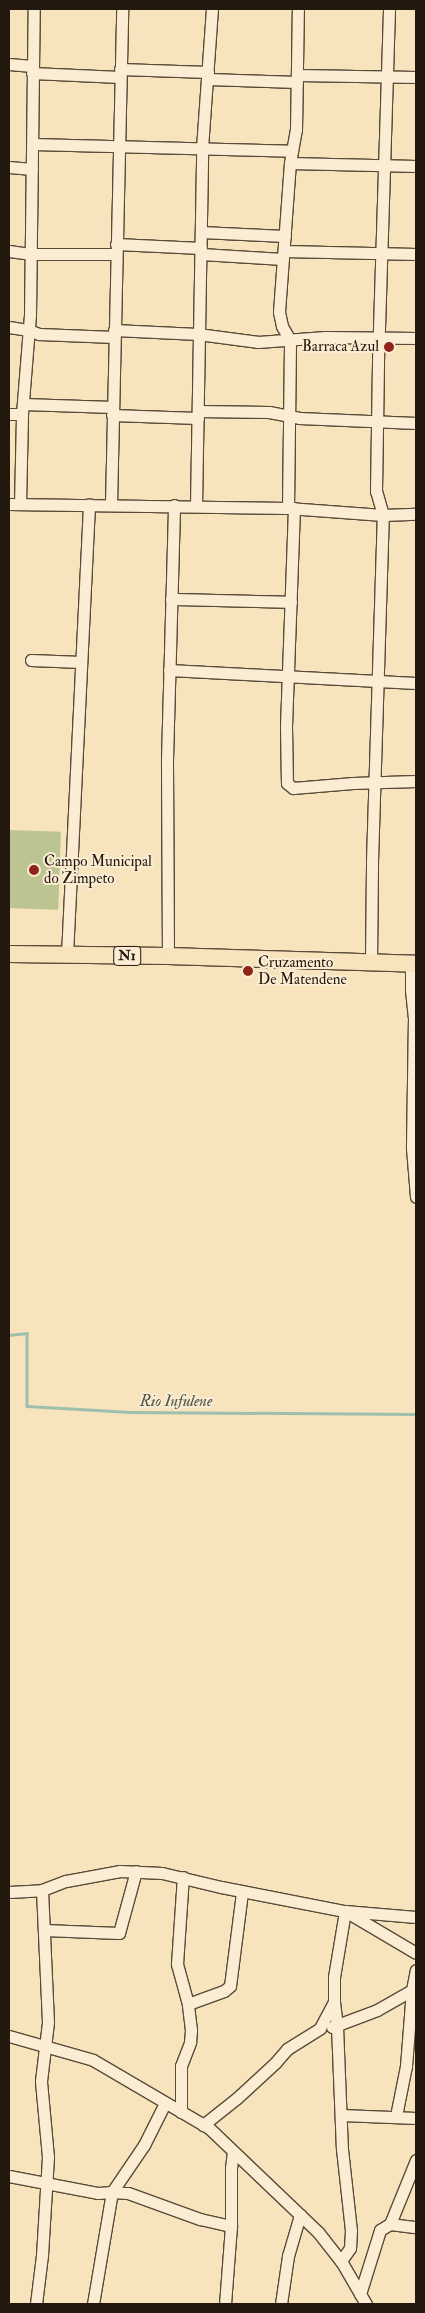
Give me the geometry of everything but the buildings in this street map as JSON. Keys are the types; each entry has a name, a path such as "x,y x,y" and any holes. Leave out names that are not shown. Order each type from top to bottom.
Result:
{"highway":[{"name":"N1","path":"9,954 168,956 414,964"}],"street":[{"path":"34,9 30,330 14,504 174,505 291,508 383,515 416,514"},
{"path":"111,505 122,9"},
{"path":"196,506 202,148 212,9"},
{"path":"298,9 296,130 290,163 279,312 282,326 290,340 291,602 286,727 287,783 293,788 416,781"},
{"path":"371,962 374,783 383,515 376,491 383,165 389,9"},
{"path":"9,64 32,70 120,73 297,78 386,75 416,77"},
{"path":"33,144 292,151"},
{"path":"290,163 416,166"},
{"path":"9,167 32,169"},
{"path":"201,232 285,236"},
{"path":"9,251 30,254 116,249 284,255 381,252 416,254"},
{"path":"9,328 30,330 39,334 198,334 258,342 325,337 416,338"},
{"path":"9,414 23,409 198,414 269,412 290,416 416,423"},
{"path":"67,955 89,505"},
{"path":"168,956 169,670 174,505"},
{"path":"171,599 291,602"},
{"path":"31,660 80,662"},
{"path":"169,670 416,683"},
{"path":"414,964 411,990 414,1017 412,1148 416,1197"},
{"path":"44,1930 119,1933 136,1871"},
{"path":"9,1892 42,1890 66,1881 100,1874 136,1871 183,1877 242,1892 346,1911 416,1917"},
{"path":"180,2112 181,2066 190,2042 188,2004 177,1964 183,1877"},
{"path":"36,2304 48,2183 48,2144 41,2080 41,2067 46,2046 48,2022 42,1890"},
{"path":"188,2004 224,1991 230,1986 242,1892"},
{"path":"346,1911 416,1953"},
{"path":"341,2261 350,2248 351,2230 342,2149 334,1977 346,1911"},
{"path":"396,2116 408,2055 412,1990 416,1970"},
{"path":"203,2125 237,2098 275,2063 287,2049 320,2028 337,2026 376,2010 412,1990"},
{"path":"320,2028 334,2002"},
{"path":"9,2036 94,2060 203,2125 300,2215 341,2261 364,2301"},
{"path":"93,2304 112,2192 144,2145 165,2103"},
{"path":"341,2115 416,2118"},
{"path":"225,2304 231,2226 231,2168 233,2152"},
{"path":"390,2224 416,2160"},
{"path":"9,2176 98,2194 112,2192 128,2193 200,2218 231,2226"},
{"path":"281,2304 288,2256 300,2215"},
{"path":"364,2301 377,2234 383,2226 390,2224 416,2227"}],"green space":[{"name":"Campo Municipal do Zimpeto","path":"9,830 61,832 58,910 9,908"}],"waterway":[{"name":"Rio Infulene","path":"9,1335 27,1333 27,1406 130,1412 416,1414"}],"place":[{"name":"Barraca Azul","path":"389,347"},
{"name":"Campo Municipal do Zimpeto","path":"34,870"},
{"name":"Cruzamento De Matendene","path":"248,971"}]}
